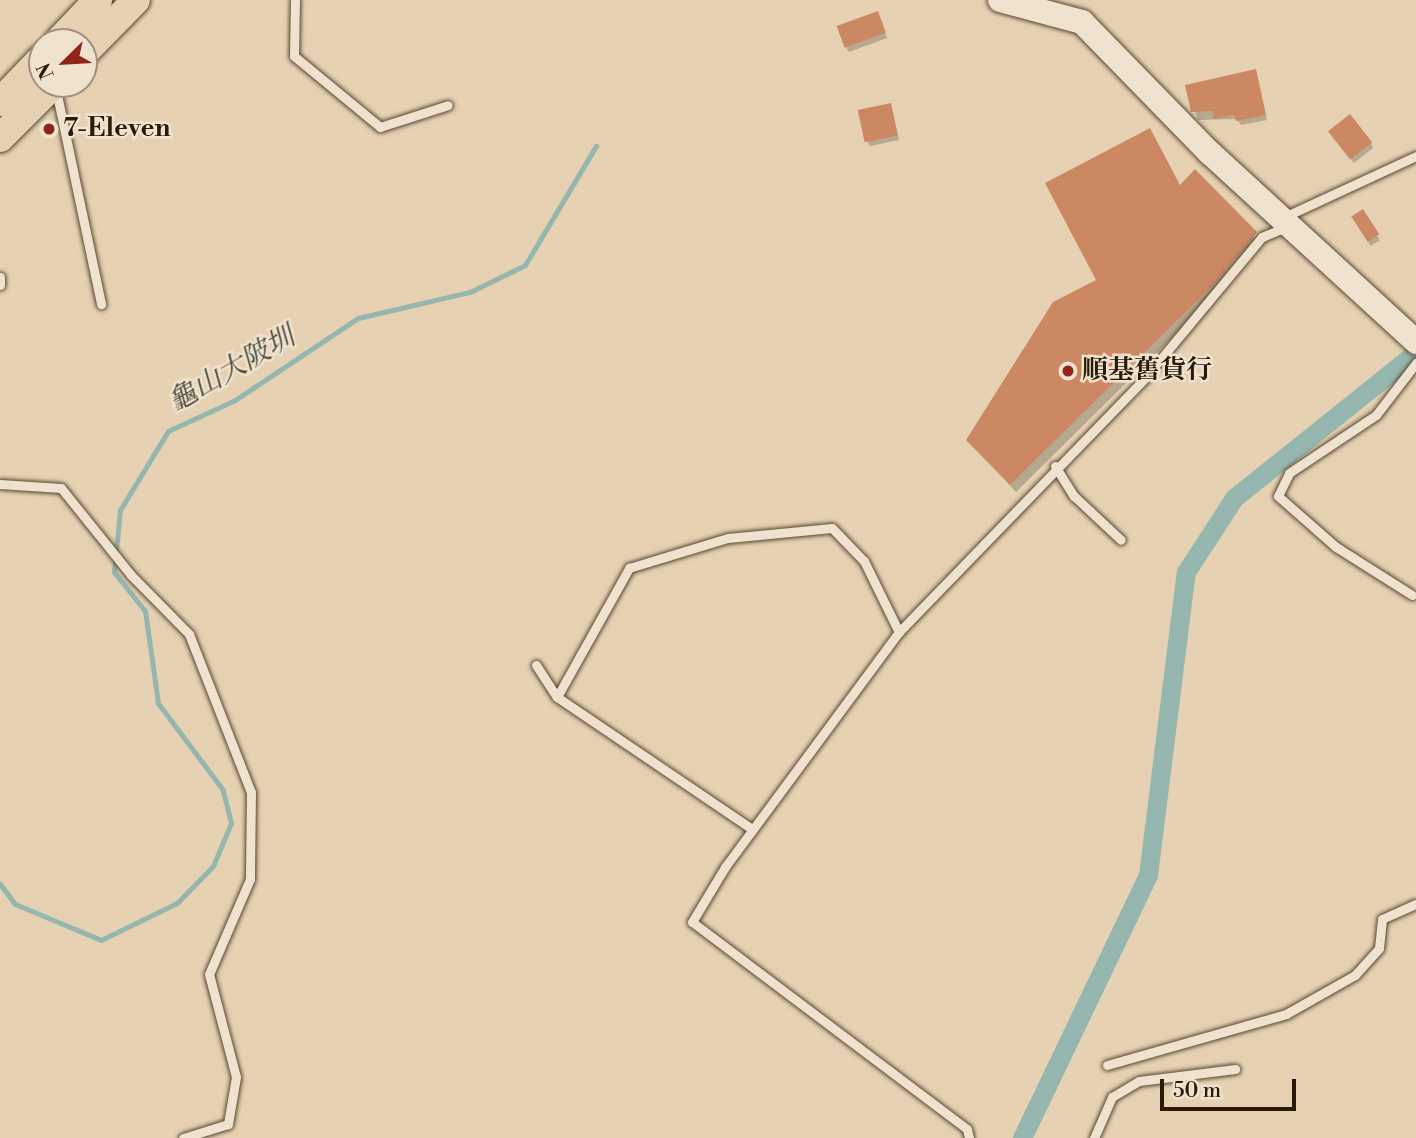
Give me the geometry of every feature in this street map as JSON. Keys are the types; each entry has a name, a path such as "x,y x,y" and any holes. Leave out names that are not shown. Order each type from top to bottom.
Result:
{"main road":[{"path":"71,28 98,0"},
{"path":"98,39 136,0"},
{"path":"0,102 28,84"},
{"path":"2,132 28,97"}],"street":[{"path":"1000,0 1082,22 1285,222 1414,339"}],"lane":[{"path":"295,0 294,56 380,127 448,104"},
{"path":"52,98 101,304"},
{"path":"970,1138 967,1129 692,922 752,828 899,632 1055,466 1144,379 1262,237 1285,222 1416,156"},
{"path":"0,277 0,285"},
{"path":"1412,595 1336,547 1278,496 1289,473 1376,415 1416,363"},
{"path":"1055,466 1074,496 1121,540"},
{"path":"0,484 61,488 122,565 189,634 251,792 250,879 209,974 236,1077 228,1124 183,1138"},
{"path":"557,697 629,568 728,538 832,528 864,561 899,632"},
{"path":"536,665 557,697 752,828"},
{"path":"1107,1065 1286,1014 1356,975 1379,948 1382,919 1416,904"},
{"path":"1094,1138 1112,1097 1139,1082 1235,1069"}],"building":[{"path":"878,11 886,33 845,48 837,26"},
{"path":"1256,69 1266,115 1236,121 1234,115 1214,119 1213,111 1191,112 1185,85"},
{"path":"891,103 898,135 865,142 858,110"},
{"path":"1350,114 1372,142 1350,160 1328,131"},
{"name":"順基舊貨行","path":"1150,128 1180,185 1195,169 1257,232 1213,285 1010,485 966,440 1053,302 1096,280 1045,183"},
{"path":"1363,209 1379,234 1368,242 1351,217"}],"waterway":[{"name":"龜山大陂圳","path":"0,884 15,904 101,940 177,903 213,866 231,823 223,790 158,703 145,611 114,572 120,510 168,431 235,400 358,318 470,292 525,265 596,146"},
{"path":"1022,1138 1148,875 1186,572 1234,498 1416,352"}],"place":[{"name":"7-Eleven","path":"49,129"},
{"name":"順基舊貨行","path":"1068,371"}]}
